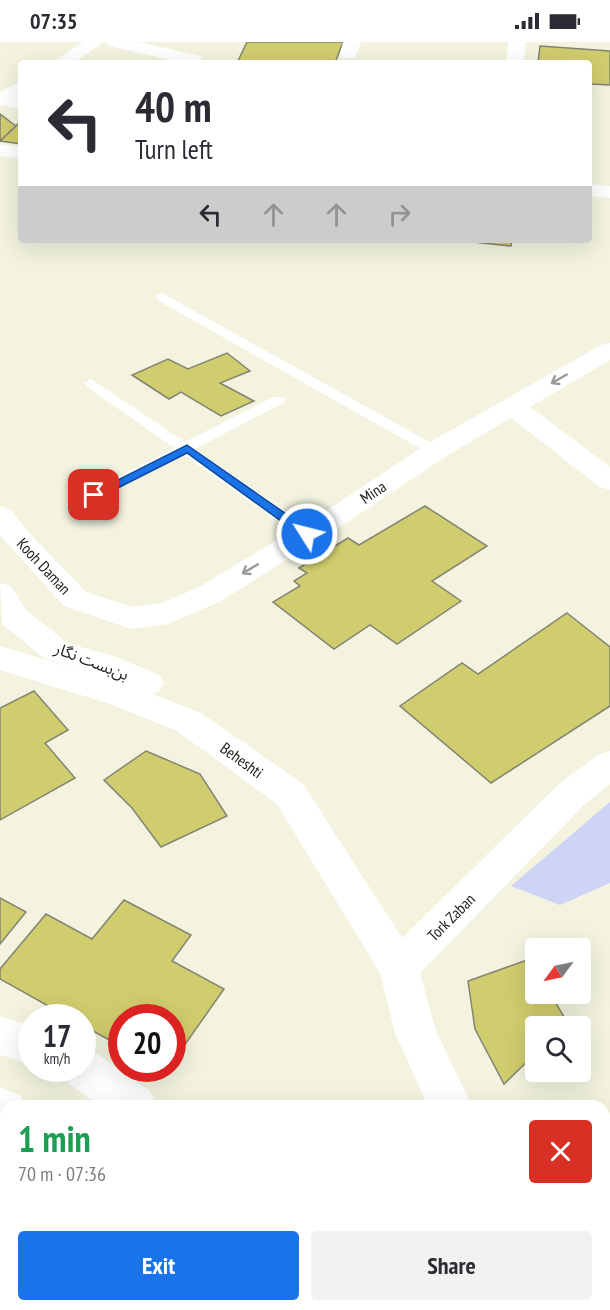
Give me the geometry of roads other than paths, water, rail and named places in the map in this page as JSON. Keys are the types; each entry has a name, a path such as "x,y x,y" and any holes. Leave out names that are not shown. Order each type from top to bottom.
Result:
{"street":[{"path":"66,60 95,42"},
{"path":"115,42 194,60"},
{"path":"515,60 517,42"},
{"path":"1,100 18,89"},
{"path":"1,100 18,103"},
{"path":"0,150 18,153"},
{"path":"592,190 610,192"},
{"name":"Mina","path":"131,618 168,613 210,594 435,451 610,350"},
{"path":"512,406 610,481"},
{"name":"Kooh Daman","path":"0,515 21,542 75,599 131,618"},
{"name":"بن‌بست نگار","path":"0,593 14,616 56,651 104,665 166,690 189,722"},
{"name":"Beheshti","path":"0,658 122,695 189,722 290,794 399,968"},
{"name":"Tork Zaban","path":"399,968 571,795 610,765"},
{"path":"399,968 416,1033 447,1100"},
{"path":"0,1036 18,1041"},
{"path":"96,1078 127,1100"}],"lane":[{"path":"162,297 435,451"},
{"path":"92,383 307,534"},
{"path":"75,505 278,400"}]}
